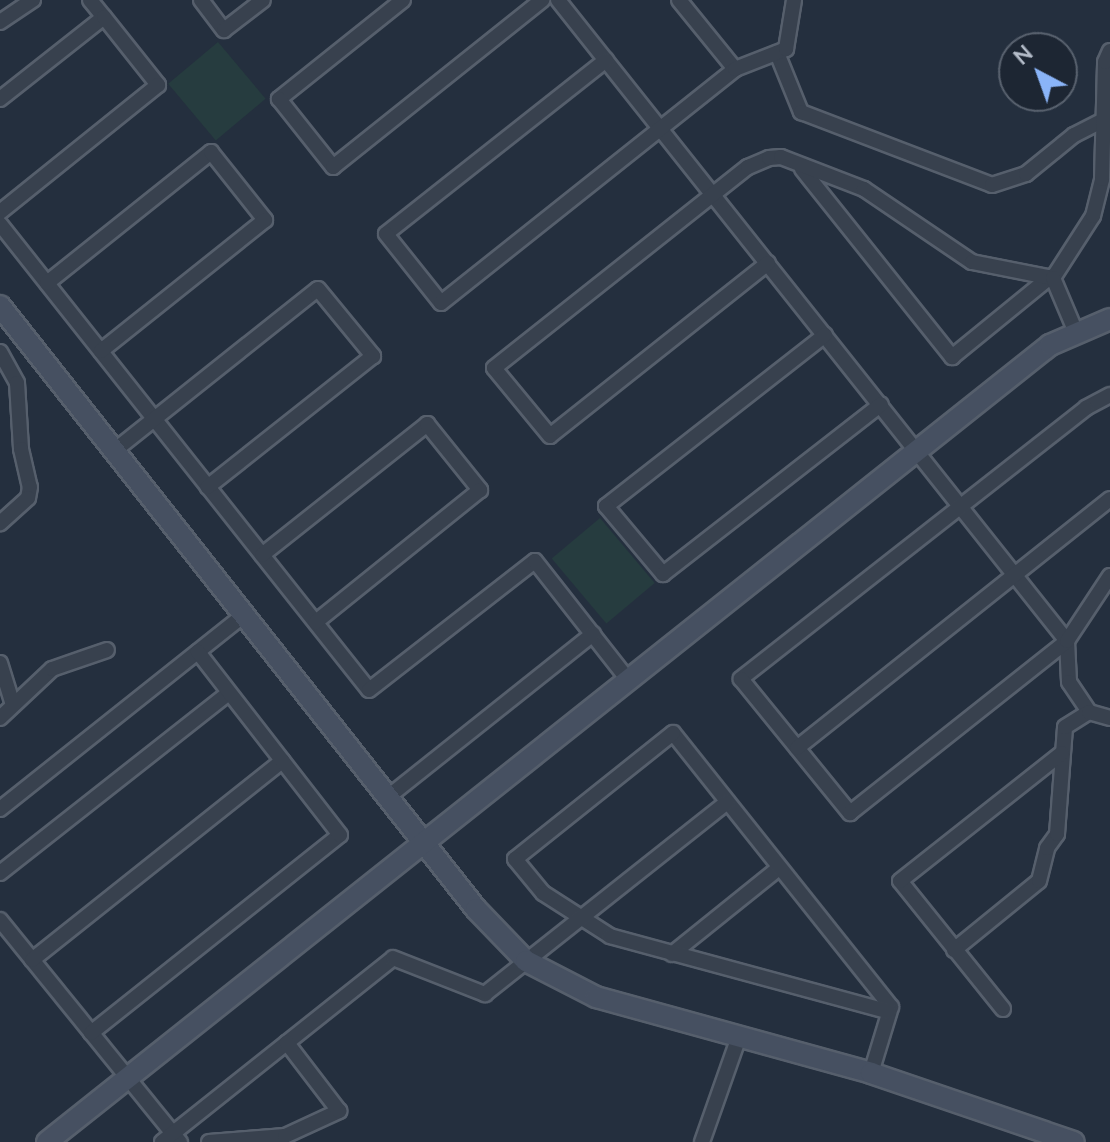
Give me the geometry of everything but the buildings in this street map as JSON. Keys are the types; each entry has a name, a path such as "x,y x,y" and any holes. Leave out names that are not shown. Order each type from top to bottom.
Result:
{"street":[{"path":"0,22 33,0"},
{"path":"0,212 158,85 90,0"},
{"path":"201,0 224,30 263,0"},
{"path":"403,0 279,99 333,167 542,0"},
{"path":"558,0 1067,641 1069,682 1089,712 1110,718"},
{"path":"679,0 735,69"},
{"path":"606,60 386,234 441,303 735,69 786,49 794,0"},
{"path":"0,99 104,17"},
{"path":"799,166 952,357 1051,278 1093,216 1106,119 1105,62 1110,51"},
{"path":"777,53 801,112 992,185 1026,174 1074,135 1106,119"},
{"path":"47,283 211,152 265,220 101,351"},
{"path":"768,263 550,436 494,368 748,167 769,158 864,189 972,262 1051,278"},
{"path":"0,224 369,690 535,561 629,681"},
{"path":"1051,278 1075,330"},
{"path":"114,451 318,289 373,356 208,487"},
{"path":"0,306 424,843 499,936 526,961 596,997 871,1073 1068,1141"},
{"path":"47,1142 918,451 1075,330 1110,319"},
{"path":"825,335 606,506 663,574 881,404"},
{"path":"0,352 17,383 21,449 30,487 28,498 0,523"},
{"path":"1110,395 1086,408 741,679 850,813 1067,641 1110,576"},
{"path":"262,555 427,424 445,446 480,490 316,622"},
{"path":"797,748 1110,499"},
{"path":"0,809 243,616"},
{"path":"388,797 593,634"},
{"path":"0,718 52,669 107,650"},
{"path":"91,1033 340,835 198,652"},
{"path":"0,663 13,705"},
{"path":"0,873 229,693"},
{"path":"954,950 1039,881 1047,848 1057,834 1065,727 1089,712"},
{"path":"871,1073 891,1007 673,733 515,859 543,893 579,921 610,936 889,1012"},
{"path":"1003,1009 900,881 1062,753"},
{"path":"32,960 282,761"},
{"path":"0,920 127,1078 171,1139 393,958 485,994 727,802"},
{"path":"672,954 779,868"},
{"path":"702,1142 739,1037"},
{"path":"209,1142 285,1136 339,1111 287,1043"}],"green space":[{"path":"218,42 266,99 216,140 168,84"},
{"path":"600,518 655,583 606,624 552,558"}]}
